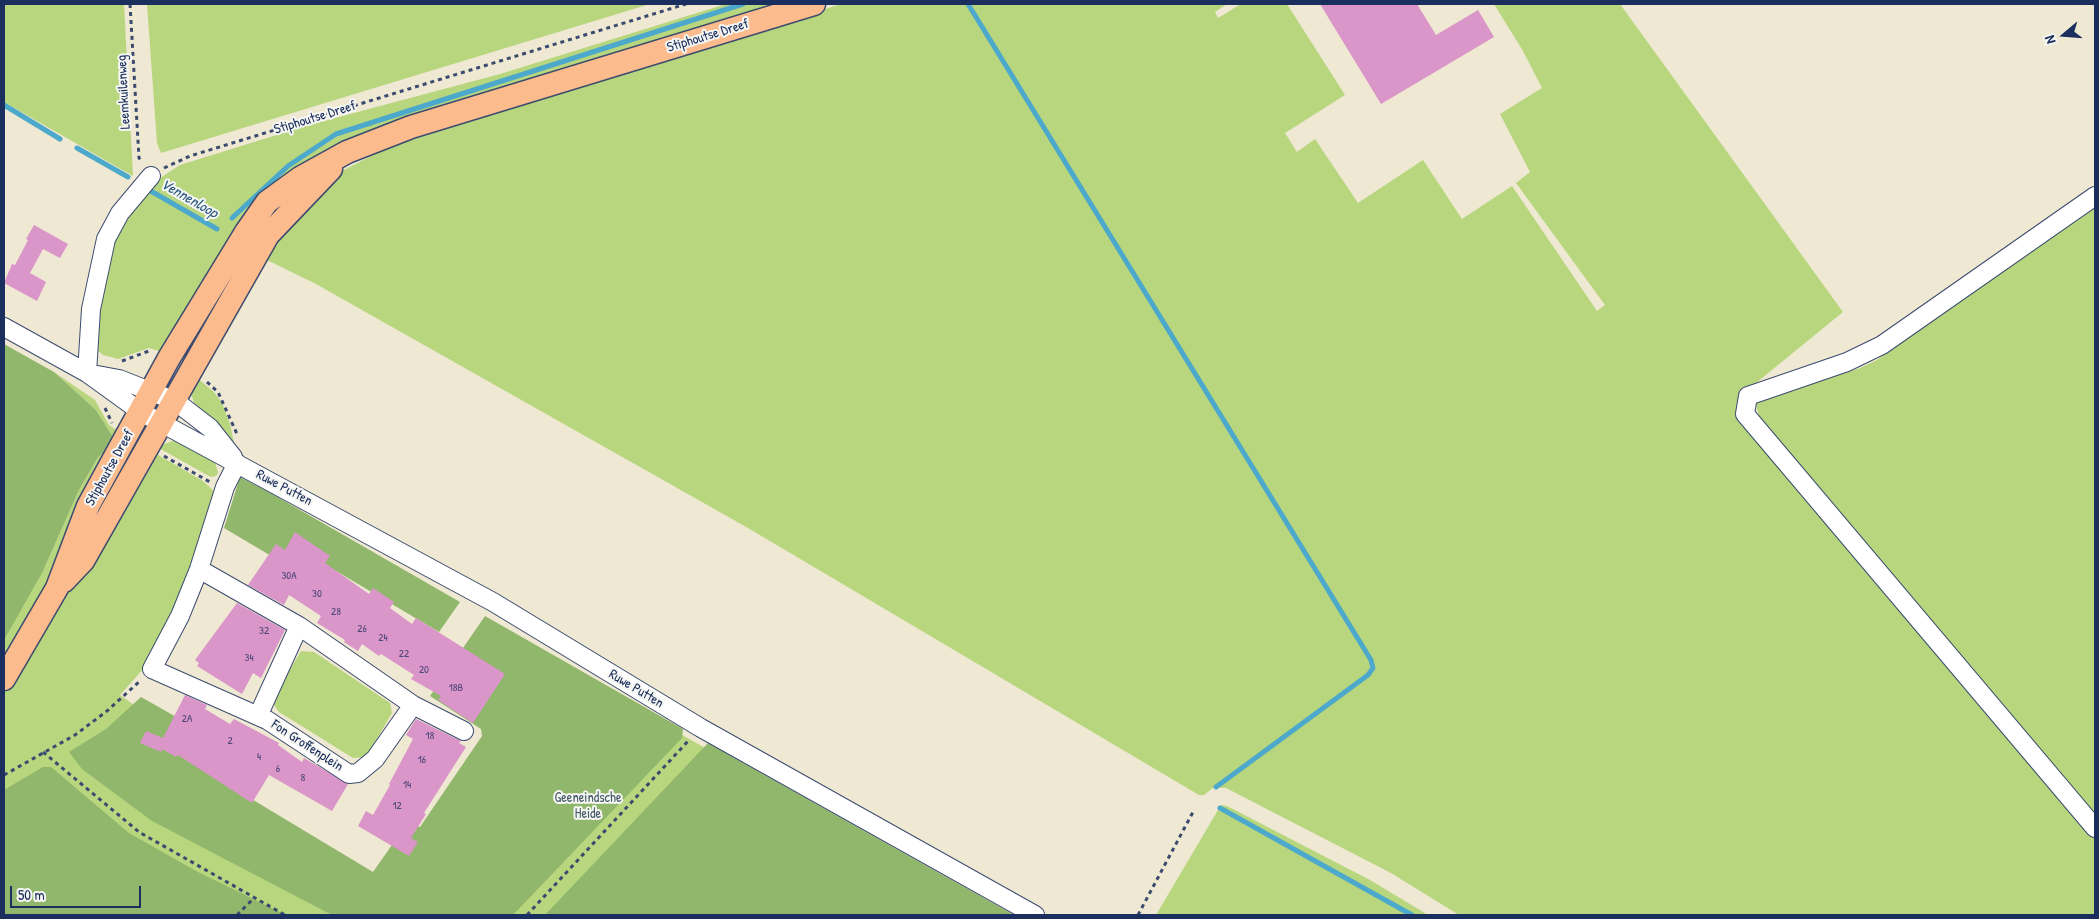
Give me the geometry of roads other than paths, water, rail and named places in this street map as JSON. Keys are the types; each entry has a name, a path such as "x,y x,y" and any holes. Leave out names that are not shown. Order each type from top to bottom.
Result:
{"main road":[{"name":"Stiphoutse Dreef","path":"4,679 57,588 88,506 142,412 169,358 246,232 267,202 300,178 347,152 410,127 814,4"},
{"name":"Stiphoutse Dreef","path":"57,588 83,561 268,235 347,152"}],"street":[{"path":"87,373 91,309 106,239 120,213 151,176"},
{"path":"2095,196 1882,345 1848,362 1748,396 1745,414 2095,828"},
{"name":"Ruwe Putten","path":"4,328 87,373 142,412 493,602 700,728 1035,915"},
{"name":"Ruwe Putten","path":"87,373 119,378 175,401 210,428 237,463"},
{"path":"237,463 225,487 199,568 299,626 413,705 464,731"},
{"name":"Fon Groffenplein","path":"199,568 180,616 152,669 258,716 349,774 358,773 375,759 413,705"},
{"name":"Fon Groffenplein","path":"258,716 299,626"}],"waterway":[{"path":"232,218 288,166 336,134 743,4"},
{"path":"968,4 1371,660 1373,668 1368,675 1216,787"},
{"name":"Vennenloop","path":"4,105 60,139"},
{"name":"Vennenloop","path":"77,148 128,177"},
{"name":"Vennenloop","path":"149,190 217,229"},
{"path":"1220,808 1412,915"}],"park label":[{"name":"Geeneindsche Heide","path":"588,806"}]}
